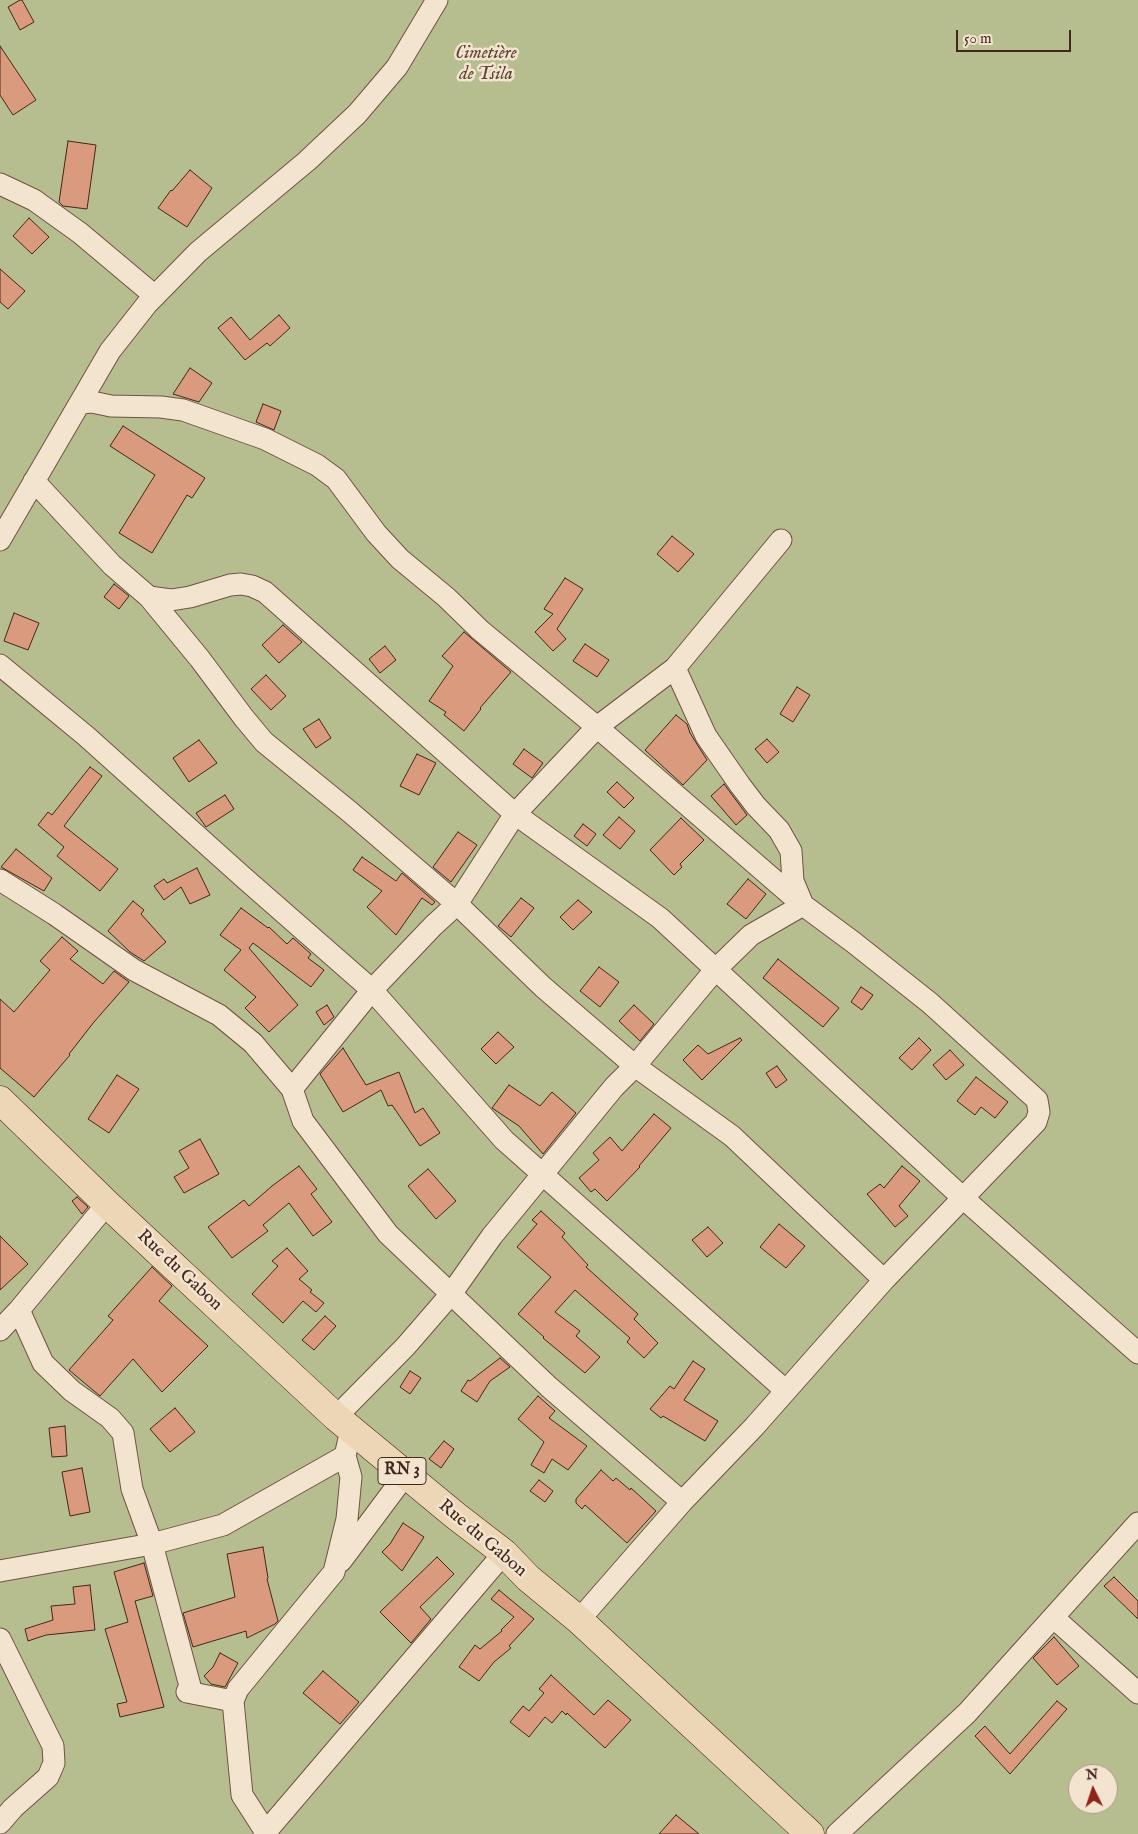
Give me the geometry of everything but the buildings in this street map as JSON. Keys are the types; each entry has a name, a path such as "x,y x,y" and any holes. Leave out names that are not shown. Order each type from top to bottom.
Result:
{"highway":[{"name":"Rue du Gabon","path":"0,1100 344,1434 406,1474 504,1553 528,1578 579,1620 810,1834"}],"street":[{"path":"0,540 110,351 155,296 198,252 307,161 358,114 397,67 437,0"},
{"path":"0,184 34,200 80,233 155,296"},
{"path":"81,403 92,402 111,406 161,407 183,410 265,439 317,465 336,479 376,533 400,559 446,597 480,630 803,905 930,1003 1037,1100 1039,1112 1036,1122 884,1280 754,1426 682,1502 579,1620"},
{"path":"34,481 112,565 149,596 264,742 350,812 457,904 543,988 635,1066 732,1136 884,1280"},
{"path":"292,1089 372,990 433,926 457,904 515,814 597,728 675,668 781,540"},
{"path":"149,596 171,600 241,584 252,586 265,592 515,814 660,918 963,1198 1138,1352"},
{"path":"0,665 86,736 372,990 504,1140 785,1390"},
{"path":"675,668 706,736 740,785 779,830 791,851 793,882 803,905"},
{"path":"0,880 54,914 134,970 219,1015 253,1043 292,1089 303,1121 388,1234 549,1387 682,1502"},
{"path":"0,1571 152,1544 223,1525 344,1434 406,1346 451,1294 492,1236 614,1087 635,1066 715,970 751,935 803,905"},
{"path":"0,1330 19,1310 106,1204"},
{"path":"19,1310 43,1363 72,1390 110,1418 123,1432 132,1490 152,1544 190,1686 187,1692 232,1701"},
{"path":"334,1572 348,1512 351,1477 344,1434"},
{"path":"406,1474 334,1572 238,1689 232,1701 242,1795 266,1833 504,1553"},
{"path":"837,1834 967,1713 1138,1523"},
{"path":"1054,1618 1138,1693"},
{"path":"0,1640 53,1746 54,1763 48,1777 13,1808 0,1823"}],"green space":[{"name":"Cimetière de Tsila","path":"0,0 1138,0 1138,1834 0,1834"}]}
